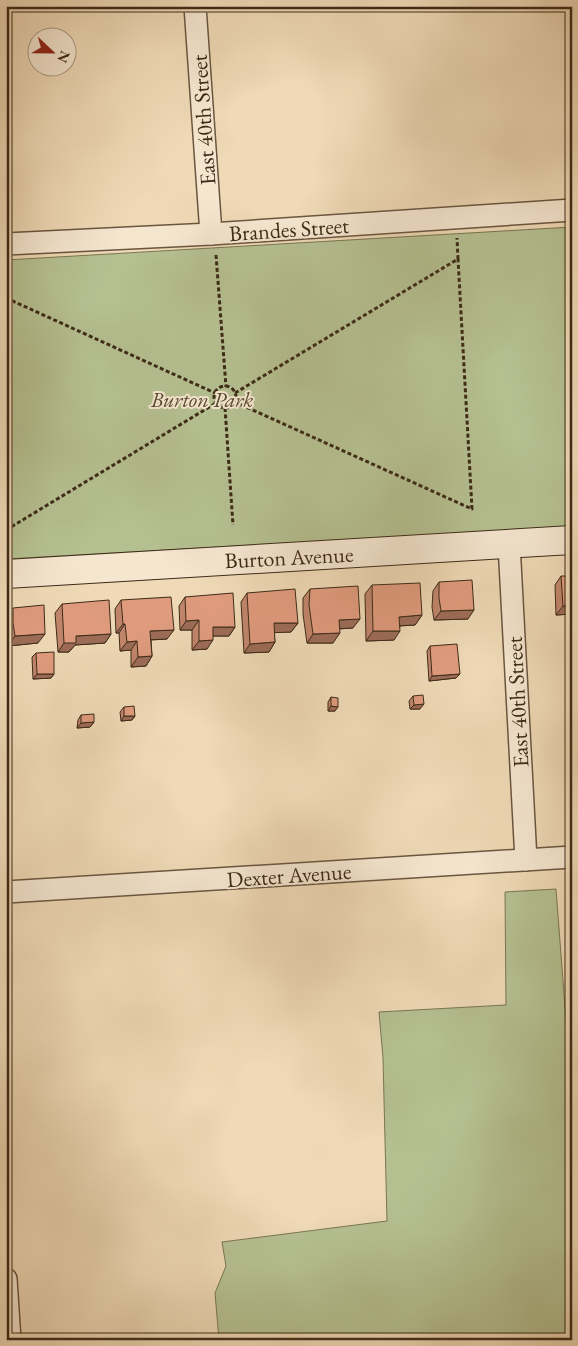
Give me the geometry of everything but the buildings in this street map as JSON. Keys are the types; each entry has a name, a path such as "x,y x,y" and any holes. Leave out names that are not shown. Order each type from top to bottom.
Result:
{"street":[{"name":"East 40th Street","path":"195,6 213,241"},
{"name":"Brandes Street","path":"6,244 213,241 572,210"},
{"name":"Burton Avenue","path":"6,574 572,540"},
{"name":"East 40th Street","path":"509,544 526,860"},
{"name":"Dexter Avenue","path":"6,892 572,857"},
{"path":"6,1279 10,1340"}],"path":[{"path":"235,402 472,510 456,234"},
{"path":"213,241 226,387"},
{"path":"234,393 458,259"},
{"path":"6,298 215,393"},
{"path":"226,387 234,393 236,397 233,406 225,408 216,403 214,396 220,388 226,387"},
{"path":"6,530 216,403"},
{"path":"225,408 233,525"}],"green space":[{"name":"Burton Park","path":"572,227 572,527 6,559 6,260"},
{"path":"556,889 572,1099 572,1340 219,1340 215,1293 226,1266 222,1242 387,1221 383,1058 379,1012 506,1005 505,892"}]}
